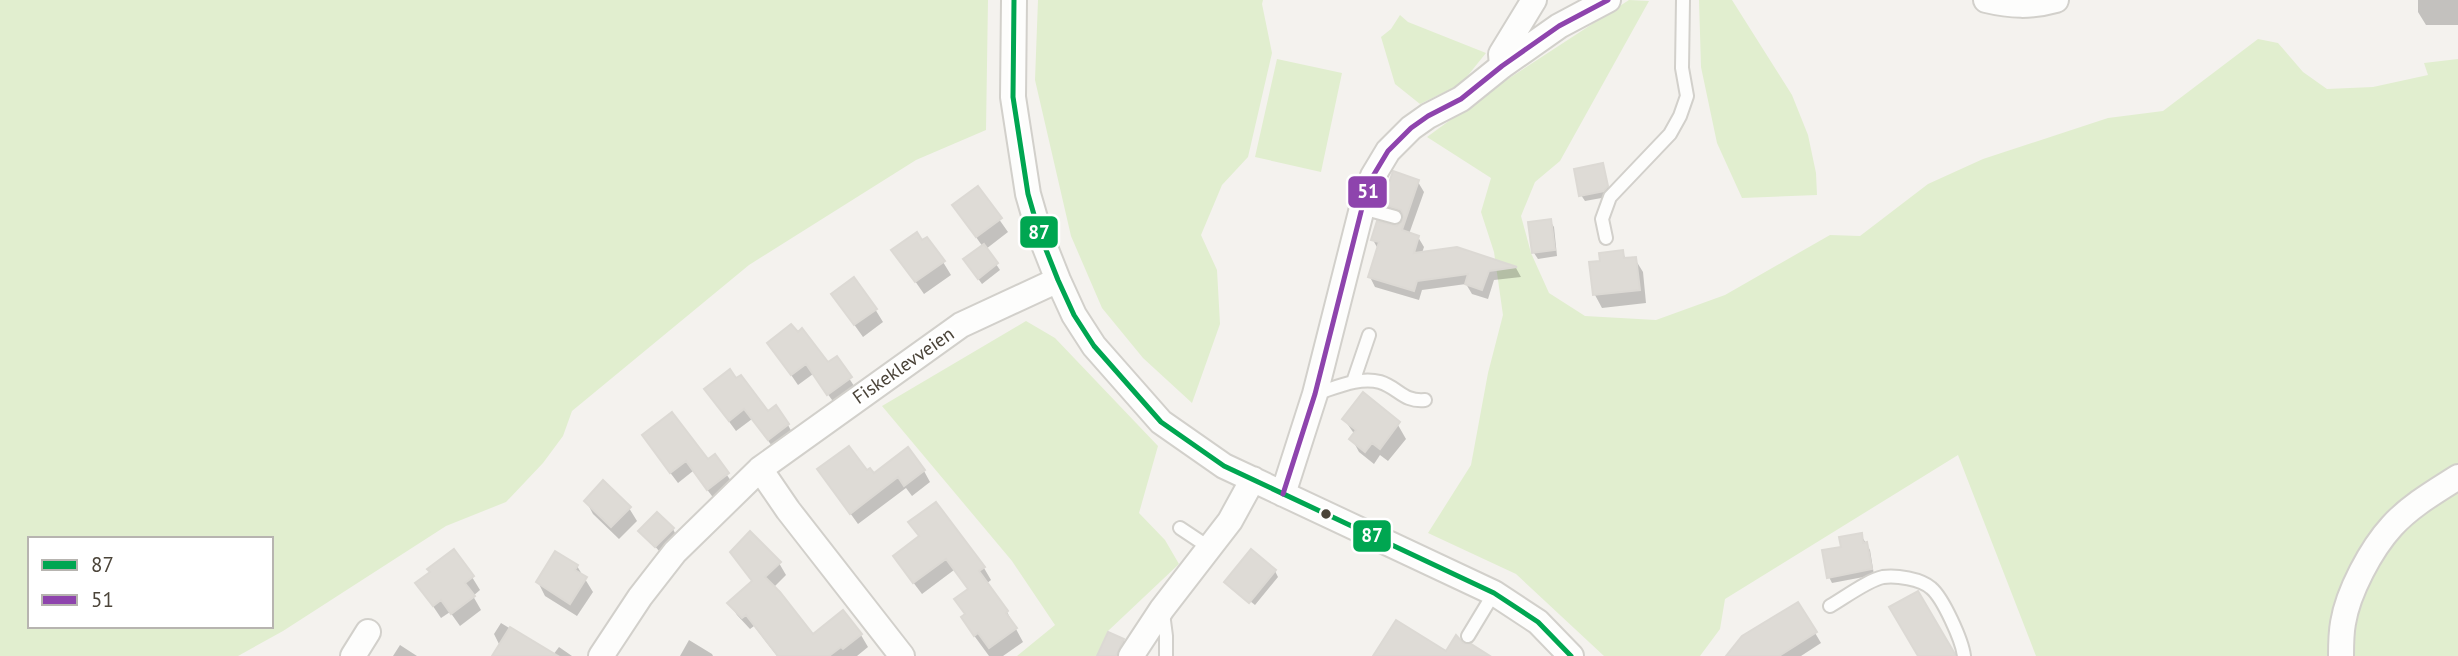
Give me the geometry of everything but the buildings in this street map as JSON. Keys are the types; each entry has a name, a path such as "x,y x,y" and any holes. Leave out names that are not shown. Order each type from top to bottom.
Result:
{"street":[{"path":"1014,0 1013,97 1028,194 1039,232 1058,280 1074,315 1094,346 1161,422 1224,466 1494,593 1538,622 1571,656"},
{"path":"1283,494 1315,394 1362,208 1373,176 1396,142 1428,116 1461,99 1552,31 1608,0"},
{"path":"1986,0 2007,5 2036,6 2056,0"},
{"path":"1531,6 1538,24 1552,31"},
{"path":"1502,66 1501,54 1531,6"},
{"name":"Fiskeklevveien","path":"601,656 639,597 675,552 760,469 961,325 1058,280"},
{"path":"760,469 788,510 902,656"},
{"path":"2341,656 2343,622 2365,566 2392,526 2419,503 2458,477"},
{"path":"1131,656 1162,609 1230,521 1253,479"},
{"path":"353,656 368,632"}],"lane":[{"path":"1606,238 1602,219 1611,197 1670,134 1681,116 1687,96 1682,68 1683,0"},
{"path":"1362,208 1395,217"},
{"path":"1353,382 1368,335"},
{"path":"1315,394 1353,382 1380,382 1413,401 1425,400"},
{"path":"1180,528 1210,548"},
{"path":"1830,606 1883,577 1914,580 1931,588 1951,618 1963,645 1964,656"},
{"path":"1468,636 1494,593"},
{"path":"1162,609 1166,656"}],"green space":[{"path":"0,0 988,0 986,130 916,160 749,265 572,411 563,436 543,463 506,502 446,526 283,631 238,656 0,656"},
{"path":"1038,0 1263,0 1272,53 1248,157 1222,185 1201,235 1217,270 1220,324 1192,403 1143,358 1102,308 1071,236 1035,80"},
{"path":"1629,0 1649,1 1560,161 1535,182 1521,216 1531,253 1549,293 1585,316 1656,320 1725,295 1830,235 1860,236 1928,184 1983,159 2108,118 2163,111 2258,39 2278,43 2303,72 2327,89 2373,87 2428,75 2424,63 2458,59 2458,656 2036,656 1958,455 1725,599 1720,629 1700,656 1604,656 1516,574 1428,533 1471,465 1488,373 1503,315 1494,252 1481,212 1491,178 1427,137 1494,88"},
{"path":"1699,0 1732,0 1792,95 1808,135 1816,173 1817,195 1742,198 1717,143 1701,67"},
{"path":"1400,15 1408,22 1486,53 1461,84 1420,104 1395,84 1381,37 1391,29"},
{"path":"1277,59 1342,73 1321,172 1255,157"},
{"path":"1026,321 1055,338 1158,446 1139,513 1165,540 1179,564 1108,631 1099,656 1017,656 1055,625 1012,561 882,406"}],"transit line":[{"name":"87","path":"1014,0 1013,97 1028,194 1039,232 1058,280 1074,315 1094,346 1161,422 1224,466 1494,593 1538,622 1571,656"},
{"name":"51","path":"1283,494 1315,394 1362,208 1373,176 1388,151 1411,128 1461,99 1559,26 1608,0"}]}
